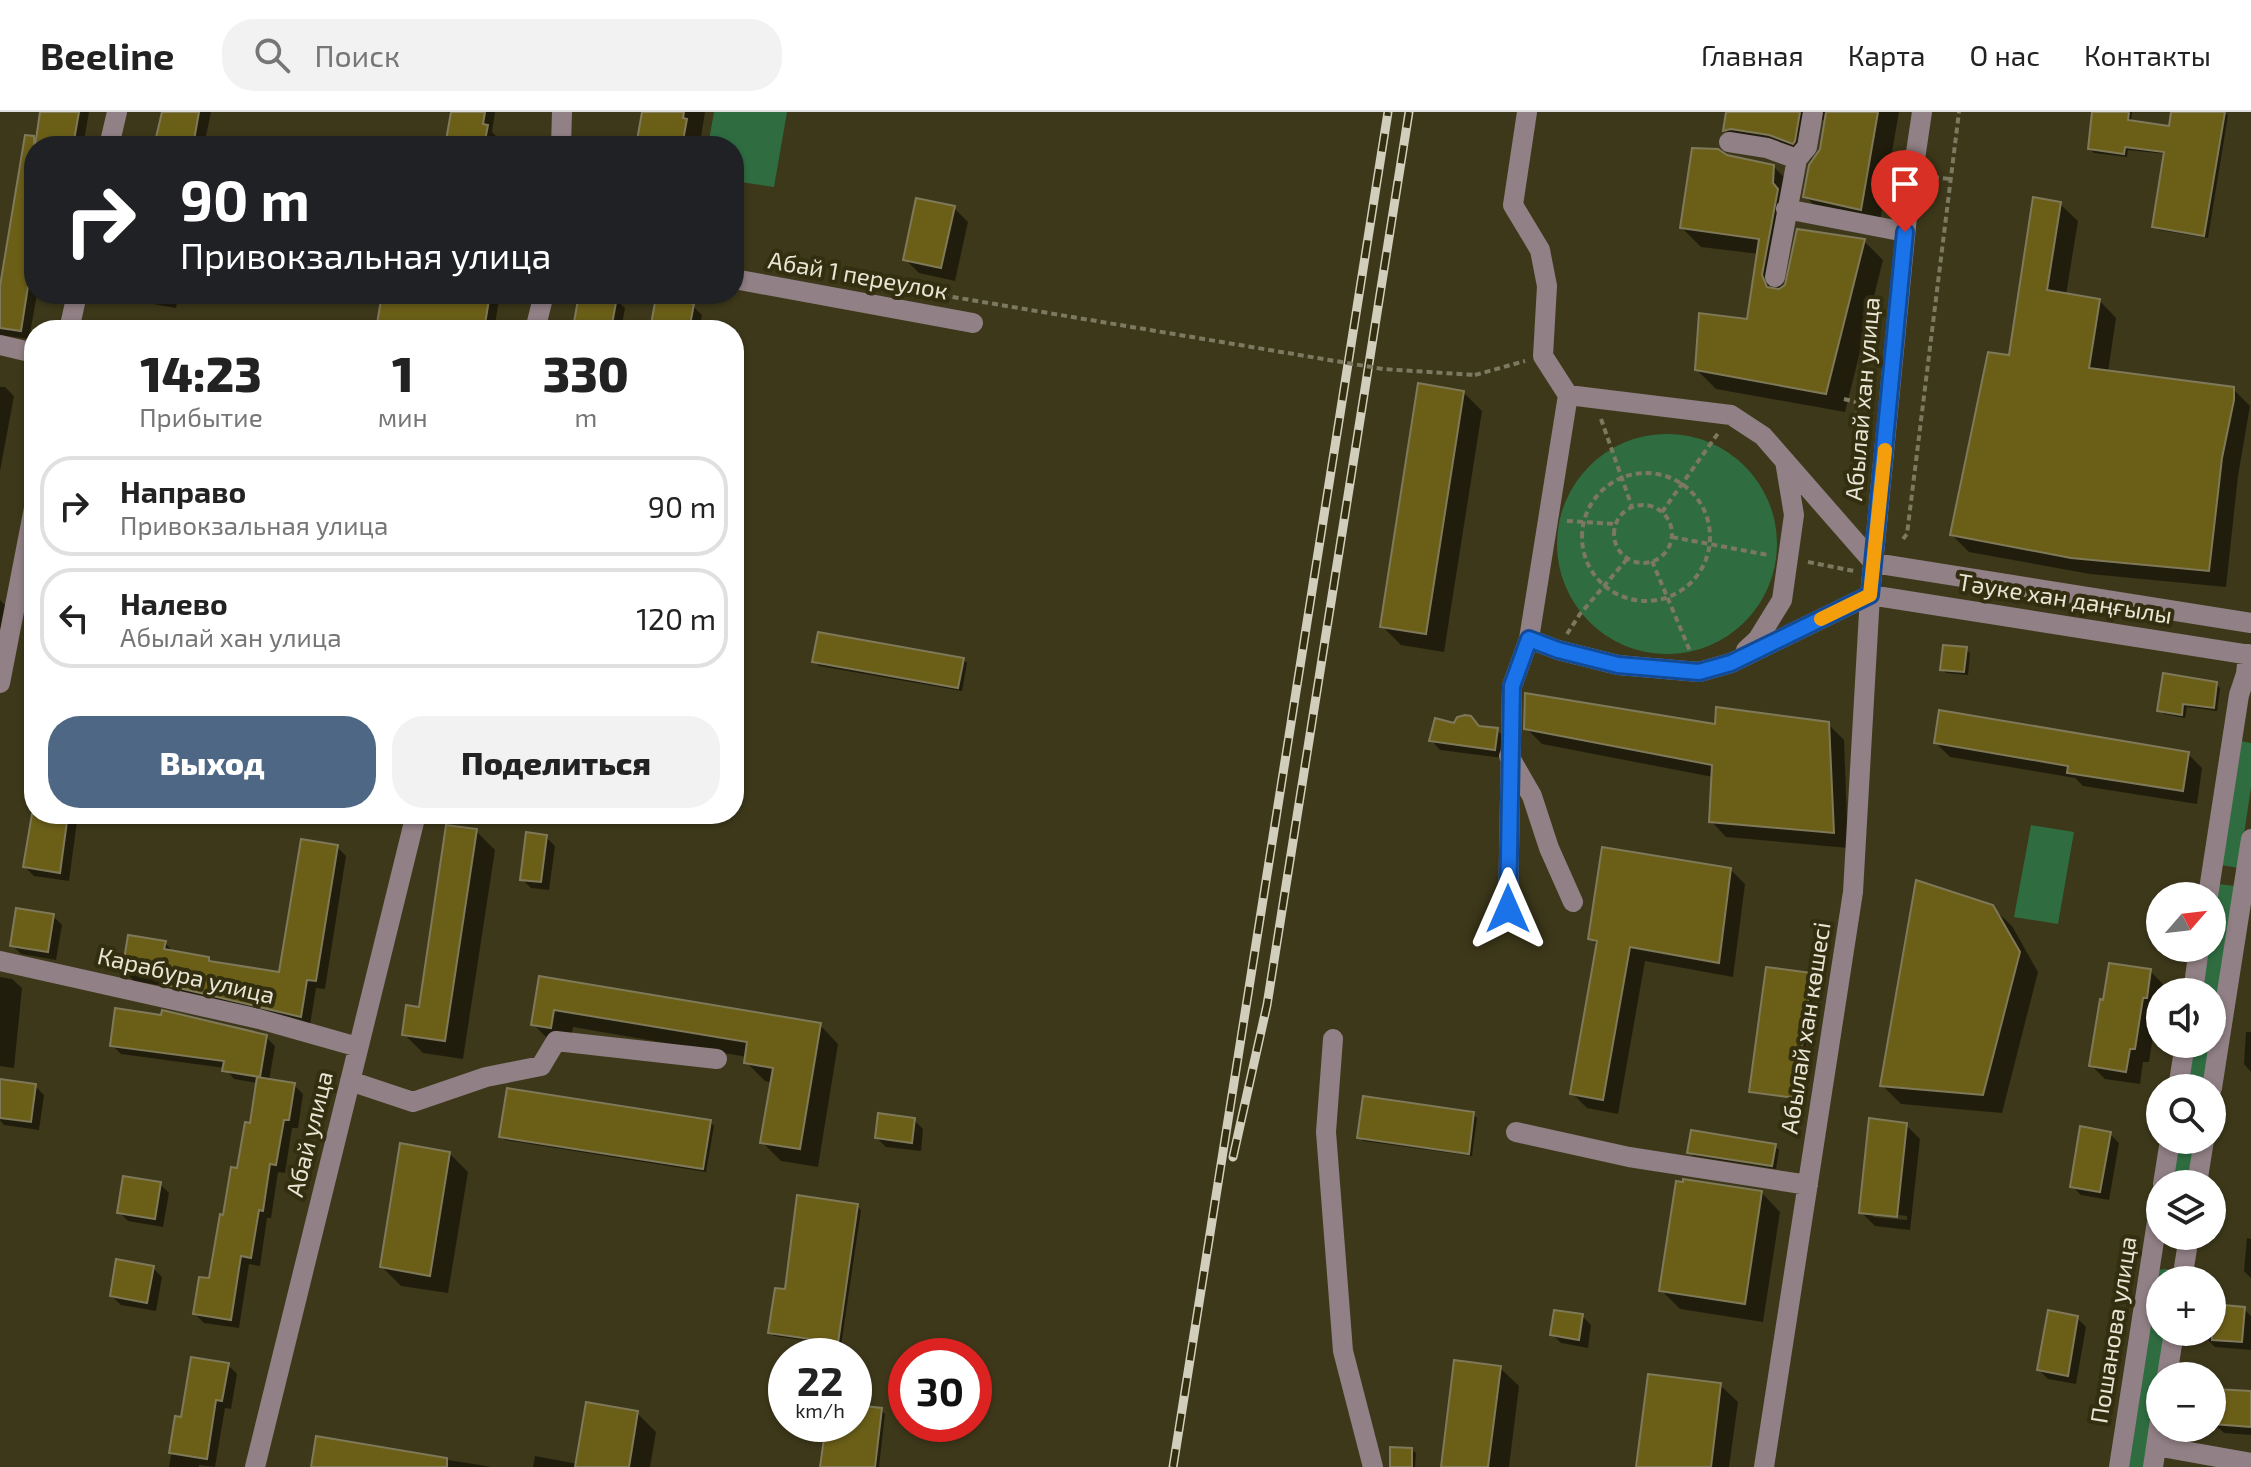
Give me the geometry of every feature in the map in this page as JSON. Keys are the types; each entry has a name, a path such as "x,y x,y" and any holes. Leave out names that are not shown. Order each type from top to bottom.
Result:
{"street":[{"path":"111,136 117,112"},
{"path":"561,136 562,112"},
{"path":"1508,909 1512,686 1529,639 1568,395 1543,356 1547,286 1540,250 1513,205 1527,112"},
{"path":"1775,277 1797,159 1807,147 1813,112"},
{"name":"Абылай хан улица","path":"1870,595 1905,232 1922,112"},
{"path":"1729,142 1767,148 1797,159"},
{"path":"1786,209 1905,232"},
{"name":"Абай 1 переулок","path":"744,281 973,323"},
{"path":"0,345 24,351"},
{"path":"1568,395 1731,415 1763,436 1874,563"},
{"path":"1731,663 1758,639 1782,600 1794,515 1785,461"},
{"path":"0,683 24,559"},
{"name":"Тәуке хан даңғылы","path":"1874,563 2251,623"},
{"path":"1529,639 1558,650 1618,665 1699,672 1731,663 1870,595"},
{"name":"Тәуке хан даңғылы","path":"1870,595 2250,654"},
{"name":"Абылай хан көшесі","path":"1764,1467 1853,892 1870,595"},
{"path":"2210,882 2239,695 2250,654"},
{"path":"1509,756 1532,796 1549,848 1573,902"},
{"name":"Абай улица","path":"255,1467 414,824"},
{"path":"2214,1074 2251,839"},
{"name":"Карабура улица","path":"0,961 259,1019 358,1047"},
{"path":"1333,1039 1326,1132 1343,1351 1373,1467"},
{"path":"350,1081 413,1102 486,1077 541,1066 556,1041 717,1059"},
{"path":"1516,1132 1629,1157 1808,1185"},
{"name":"Пошанова улица","path":"2119,1467 2152,1250"},
{"path":"2184,1266 2186,1250"},
{"path":"2152,1253 2185,1257"},
{"path":"2153,1467 2157,1442"},
{"path":"2156,1446 2251,1463"}],"path":[{"path":"1903,539 1907,534 1959,112"},
{"path":"923,292 1383,369 1475,375 1543,356"},
{"path":"1594,399 1632,507"},
{"path":"1662,512 1731,415"},
{"path":"1647,472 1664,475 1692,492 1704,510 1709,531 1705,561 1687,585 1667,597 1641,601 1624,597 1604,586 1587,562 1581,542 1586,511 1598,493 1622,477 1647,472"},
{"path":"1645,505 1662,512 1672,528 1672,537 1663,554 1652,561 1637,562 1628,558 1616,543 1616,524 1620,516 1632,507 1645,505"},
{"path":"1562,521 1616,524"},
{"path":"1558,650 1580,614 1628,558"},
{"path":"1652,561 1699,672"}],"green space":[{"path":"714,112 787,112 774,187 744,182 744,136 710,136"},
{"path":"1667,434 1709,442 1745,466 1769,502 1777,544 1769,586 1745,622 1709,646 1667,654 1625,646 1589,622 1565,586 1557,544 1565,502 1589,466 1625,442"},
{"path":"2240,741 2251,743 2251,787 2239,868 2221,865"},
{"path":"2031,825 2074,832 2058,924 2014,917"},
{"path":"2226,885 2235,886 2226,944"},
{"path":"2205,962 2223,962 2221,978 2202,978"},
{"path":"2190,1058 2208,1058 2206,1074 2187,1074"},
{"path":"2175,1154 2193,1154 2191,1170 2172,1170"},
{"path":"2146,1340 2146,1346 2164,1346 2161,1362 2146,1362 2146,1442 2149,1442 2145,1467 2126,1467"}],"building":[{"path":"40,112 79,112 75,136 36,136"},
{"path":"162,112 199,112 195,136 156,136"},
{"path":"451,112 485,112 483,124 488,125 486,136 447,136"},
{"path":"642,112 684,112 683,118 687,119 684,136 638,136"},
{"path":"1726,112 1800,112 1795,141 1793,144 1769,135 1731,129 1723,131"},
{"path":"1826,112 1878,112 1861,210 1803,197 1809,165 1820,149"},
{"path":"2092,112 2129,112 2128,120 2169,126 2171,112 2225,112 2204,236 2152,227 2164,152 2125,147 2124,154 2088,149"},
{"path":"24,141 25,304 21,331 0,328 0,286"},
{"path":"1692,148 1718,149 1727,155 1774,165 1773,183 1778,189 1762,275 1767,287 1779,289 1785,285 1797,229 1865,239 1826,394 1695,370 1699,313 1747,319 1759,239 1680,228"},
{"path":"2033,197 2061,202 2047,290 2100,299 2089,368 2234,387 2209,571 2071,558 1950,535 1988,352 2009,355"},
{"path":"916,198 955,206 941,268 903,260"},
{"path":"380,304 488,304 486,320 378,320"},
{"path":"577,304 616,304 613,320 574,320"},
{"path":"655,304 694,304 691,320 652,320"},
{"path":"1418,383 1464,391 1426,634 1380,627"},
{"path":"818,632 964,658 958,688 812,662"},
{"path":"1943,645 1967,647 1964,672 1940,670"},
{"path":"2163,673 2217,682 2214,708 2183,704 2182,715 2157,711"},
{"path":"1525,693 1715,724 1716,707 1829,722 1834,833 1709,822 1712,765 1524,729"},
{"path":"1939,710 2189,752 2183,791 2067,773 2068,766 1934,743"},
{"path":"1471,716 1479,726 1498,728 1495,750 1429,741 1435,718 1454,723 1457,717"},
{"path":"30,824 67,824 60,873 23,867"},
{"path":"446,825 477,829 445,1041 402,1035 406,1005 419,1007"},
{"path":"526,832 547,835 541,882 520,880"},
{"path":"301,839 338,845 316,981 307,980 301,1017 166,985 167,979 122,972 128,935 166,941 164,949 209,957 209,961 279,972"},
{"path":"1602,847 1731,868 1719,963 1630,947 1603,1100 1570,1094 1597,941 1588,939"},
{"path":"1916,880 1993,905 2020,952 1983,1095 1880,1086"},
{"path":"16,908 54,914 48,952 10,946"},
{"path":"2109,963 2151,969 2150,978 2146,978 2146,998 2143,998 2135,1049 2130,1049 2126,1072 2089,1066 2100,999 2103,1000"},
{"path":"1766,967 1812,973 1795,1098 1749,1092"},
{"path":"539,976 821,1023 800,1149 760,1143 773,1068 744,1063 747,1042 554,1010 551,1028 531,1025"},
{"path":"115,1008 161,1015 162,1010 267,1035 260,1077 222,1071 224,1061 110,1046"},
{"path":"257,1077 295,1083 289,1120 284,1120 276,1165 270,1164 263,1211 259,1210 251,1258 241,1256 231,1320 193,1314 199,1277 209,1278 231,1167 237,1168 245,1122 250,1123"},
{"path":"0,1079 36,1084 31,1122 0,1118"},
{"path":"507,1088 711,1120 703,1169 499,1137"},
{"path":"1363,1096 1474,1112 1469,1154 1357,1138"},
{"path":"878,1113 915,1118 912,1143 875,1138"},
{"path":"1869,1118 1907,1123 1897,1217 1859,1213"},
{"path":"2080,1126 2111,1132 2100,1192 2070,1187"},
{"path":"1691,1130 1776,1144 1772,1166 1687,1153"},
{"path":"400,1143 450,1152 430,1276 380,1267"},
{"path":"123,1176 161,1182 155,1219 117,1213"},
{"path":"1683,1179 1762,1191 1745,1304 1659,1291 1676,1181 1683,1182"},
{"path":"797,1195 858,1204 839,1338 803,1338 768,1333 775,1288 785,1289"},
{"path":"116,1259 154,1266 147,1303 110,1296"},
{"path":"2226,1305 2245,1307 2242,1342 2226,1341"},
{"path":"1554,1310 1583,1314 1579,1340 1550,1335"},
{"path":"2048,1310 2078,1316 2068,1376 2037,1370"},
{"path":"191,1357 229,1363 222,1401 216,1400 207,1459 169,1453 175,1416 181,1417"},
{"path":"1454,1360 1501,1366 1488,1467 1441,1467"},
{"path":"1648,1374 1721,1383 1711,1467 1636,1467"},
{"path":"2226,1390 2251,1391 2251,1427 2226,1425"},
{"path":"586,1402 638,1411 629,1467 575,1467"},
{"path":"872,1407 882,1408 875,1467 820,1467 823,1442 872,1442"},
{"path":"316,1436 447,1458 447,1467 311,1467"},
{"path":"1390,1447 1412,1448 1412,1467 1390,1467"}],"railway":[{"path":"1173,1467 1388,112"},
{"path":"1233,1157 1267,1005 1409,112"}],"slow traffic":[{"path":"1821,619 1870,595 1885,450"}],"route":[{"path":"1508,909 1512,686 1529,639 1558,650 1618,665 1699,672 1731,663 1870,595 1905,232"}]}
